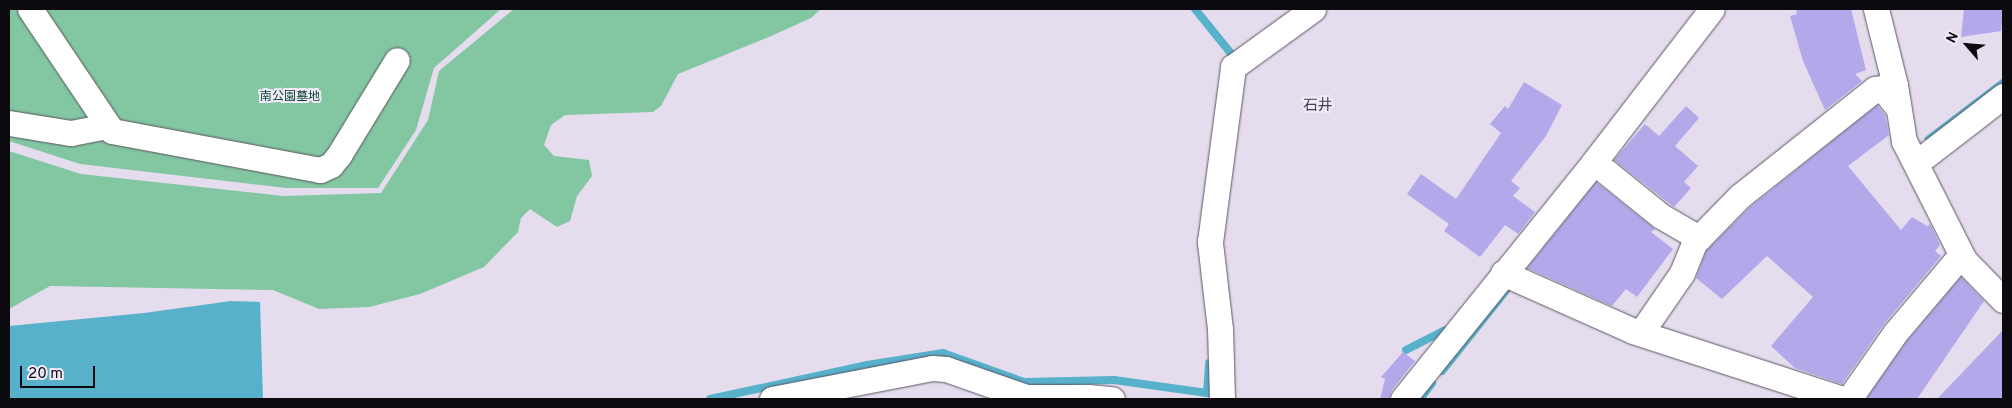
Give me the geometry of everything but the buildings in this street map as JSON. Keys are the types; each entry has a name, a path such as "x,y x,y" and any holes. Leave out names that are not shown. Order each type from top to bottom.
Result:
{"street":[{"path":"30,9 112,131 320,170 331,165 339,156 397,60"},
{"path":"1222,399 1220,330 1210,242 1233,67 1313,9"},
{"path":"1403,399 1594,162 1712,9"},
{"path":"1876,9 1904,141 1961,255 2003,300"},
{"path":"1642,331 1682,273 1696,241 1740,196 1875,89 1882,88 1898,108"},
{"path":"1916,163 2003,96"},
{"path":"9,123 71,133 108,126"},
{"path":"1594,162 1661,216 1696,241"},
{"path":"1849,399 1895,333 1961,255"},
{"path":"1503,273 1595,316 1842,399"},
{"path":"772,399 932,368 946,369 1024,398 1112,399"}],"green space":[{"name":"南公園墓地","path":"9,9 501,9 434,68 416,130 378,188 286,188 80,164 9,141"},
{"path":"514,9 821,9 811,18 678,74 661,106 653,112 565,115 551,125 544,145 554,156 589,160 592,176 577,196 570,221 557,227 530,209 521,218 518,232 484,267 420,294 369,307 319,309 273,290 50,286 9,309 9,151 81,174 283,196 381,193 428,120 439,71"}],"water":[{"path":"2003,78 2003,86 1927,142 1924,138"},
{"path":"231,301 260,302 263,399 9,399 9,326 144,313"}],"waterway":[{"path":"1195,9 1233,56"},
{"path":"1442,371 1512,283"},
{"path":"1406,350 1445,330"},
{"path":"710,399 867,365 943,353 1024,382 1114,380 1207,393 1209,363"},
{"path":"1420,399 1432,383"}],"district":[{"name":"石井","path":"1318,107"}]}
